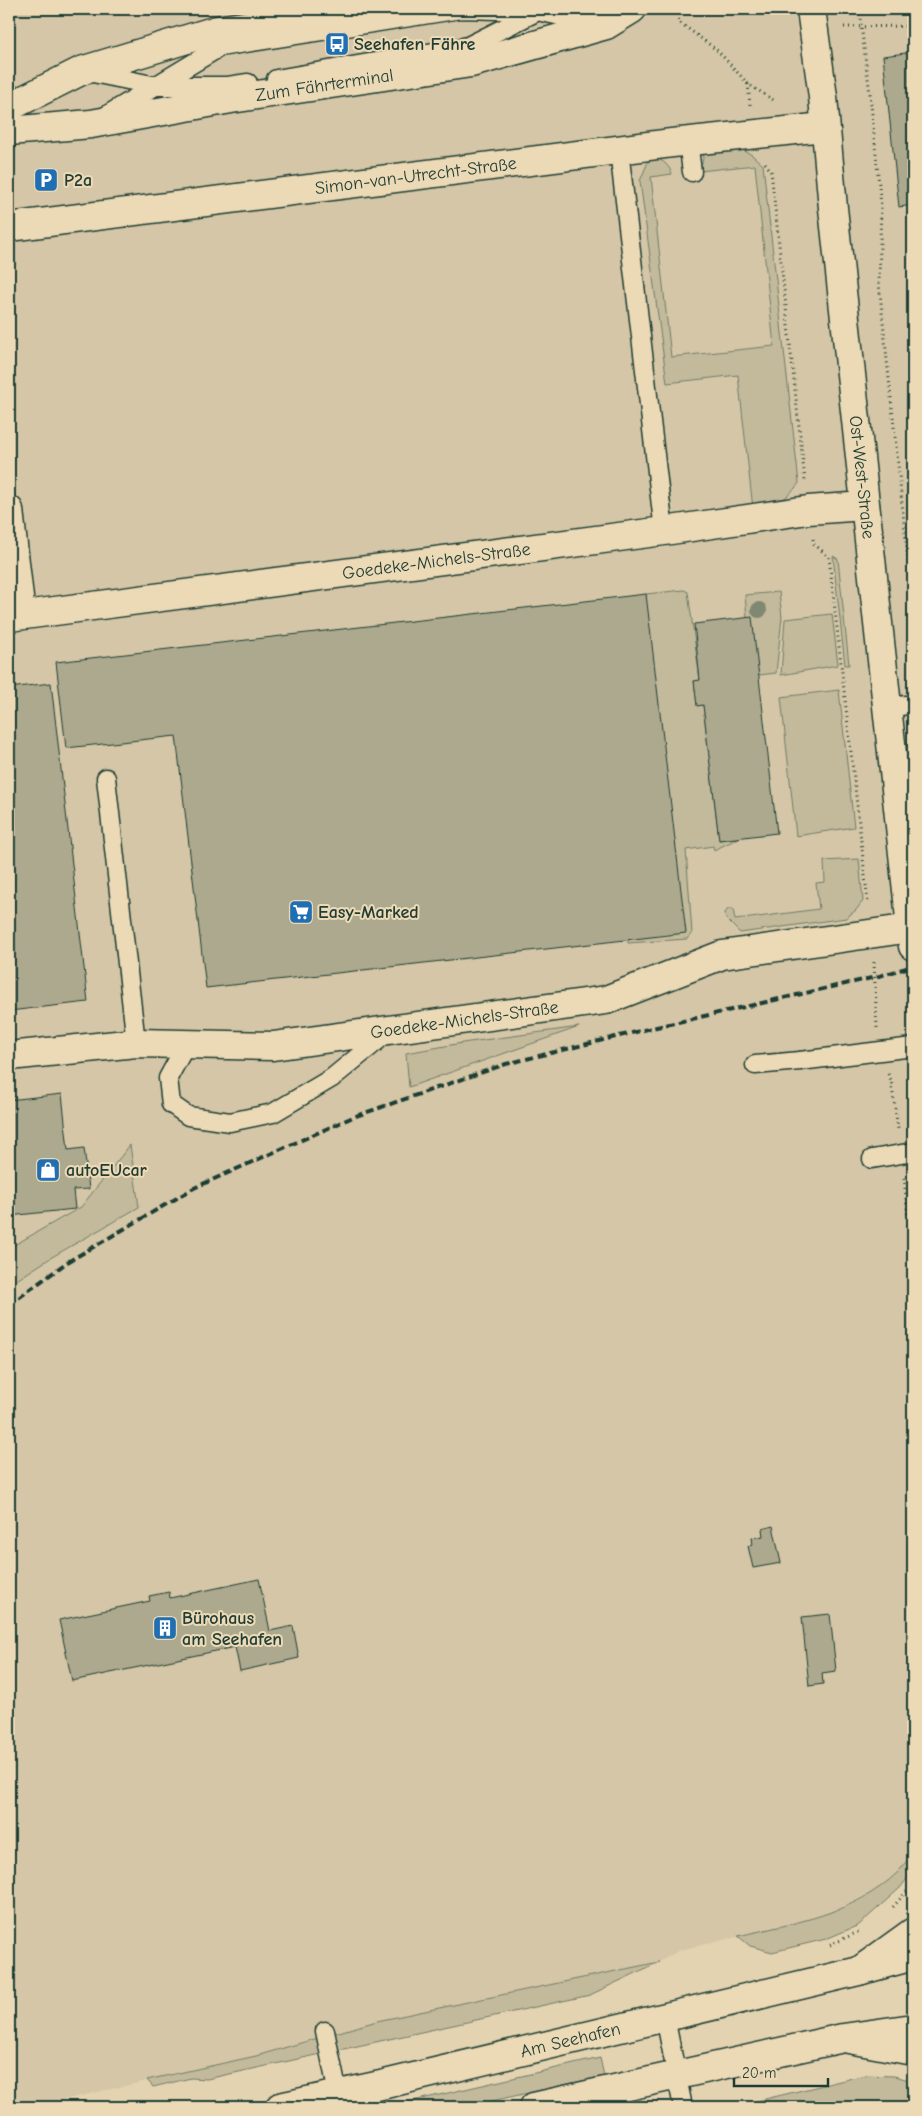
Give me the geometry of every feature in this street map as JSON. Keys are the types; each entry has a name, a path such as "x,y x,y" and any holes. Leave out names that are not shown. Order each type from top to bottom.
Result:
{"street":[{"path":"9,107 81,71 217,30 355,9"},
{"name":"Zum Fährterminal","path":"9,131 91,124 231,99 471,63 606,25 632,9"},
{"name":"Ost-West-Straße","path":"813,20 823,97 824,127 865,506 900,706 912,937"},
{"name":"Simon-van-Utrecht-Straße","path":"9,228 688,141 824,127"},
{"name":"Goedeke-Michels-Straße","path":"15,616 664,531 808,510 865,506"},
{"path":"9,510 15,616"},
{"name":"Goedeke-Michels-Straße","path":"9,1056 136,1043 273,1046 606,1000 722,955 912,937"},
{"name":"Am Seehafen","path":"859,1971 913,1932"},
{"name":"Am Seehafen","path":"280,2107 339,2101 665,2017 859,1971 913,1956"},
{"path":"534,2107 843,2038 913,2028"},
{"path":"843,2038 913,2050"}],"lane":[{"path":"91,124 220,47 461,9 539,10 606,25"},
{"path":"81,71 157,86 228,86 468,46 539,10"},
{"path":"688,141 692,172"},
{"path":"619,150 664,531"},
{"path":"106,778 136,1043"},
{"path":"186,1045 168,1078 171,1104 188,1116 230,1122 273,1113 332,1078 390,1030"},
{"path":"755,1065 913,1048"},
{"path":"872,1159 913,1152"},
{"path":"665,2017 684,2107"},
{"path":"325,2031 339,2101"}],"path":[{"path":"677,9 679,22 718,51 748,84 774,101 823,97"},
{"path":"859,9 881,204 879,283 913,608"},
{"path":"813,20 860,26 913,26"},
{"path":"748,84 756,149 771,171 808,510 814,544"},
{"path":"890,1910 902,1899 913,1884"},
{"path":"825,1947 864,1930"}],"shaded area":[{"path":"9,9 913,9 913,1850 900,1871 877,1890 819,1918 680,1950 659,1962 377,2021 256,2056 32,2107 9,2107"},
{"path":"741,149 752,155 763,165 799,483 789,495 779,501 753,509 738,375 667,383 640,181 650,157 664,162 672,174 651,177 671,357 774,346 755,165 700,171 704,154 710,151"},
{"path":"833,556 838,559 849,665 845,665"},
{"path":"684,590 688,592 700,680 694,681 697,705 703,705 719,840 739,838 714,850 713,846 686,850 692,933 687,939 628,943 646,594"},
{"path":"779,592 782,617 776,673 759,675 747,618 745,595"},
{"path":"832,614 838,665 781,675 785,619"},
{"path":"839,690 854,827 796,836 781,697"},
{"path":"859,859 863,901 846,918 740,933 726,919 725,913 728,909 733,909 735,920 819,909 816,883 825,882 824,861"},
{"path":"579,1027 409,1087 406,1053 462,1043"},
{"path":"130,1145 139,1207 52,1257 9,1285 9,1248 81,1207"},
{"path":"913,1850 913,1871 900,1888 859,1925 826,1939 772,1952 750,1946 738,1936 823,1915 863,1898 898,1872"},
{"path":"659,1962 590,1995 207,2079 191,2078 153,2087 147,2080 256,2056 377,2021"},
{"path":"600,2058 604,2076 465,2107 400,2107 400,2104"},
{"path":"865,2075 894,2076 913,2081 913,2107 732,2107"}],"building":[{"path":"913,52 913,205 899,207 883,56"},
{"path":"646,594 686,933 206,988 176,736 66,748 56,662"},
{"path":"752,617 777,833 719,840 703,705 697,706 694,681 700,680 694,624"},
{"path":"51,683 88,1002 9,1011 9,688"},
{"name":"autoEUcar","path":"62,1094 68,1150 84,1148 89,1189 73,1190 75,1209 9,1216 9,1100"},
{"path":"773,1526 781,1563 753,1568 748,1546 753,1545 752,1538 763,1536 762,1529"},
{"name":"Bürohaus am Seehafen","path":"259,1579 270,1631 293,1626 299,1658 240,1671 235,1647 72,1681 59,1620 150,1601 149,1596 169,1592 170,1598"},
{"path":"830,1614 836,1671 822,1673 823,1684 809,1686 802,1617"}],"railway":[{"path":"9,1305 66,1263 194,1188 353,1117 506,1064 652,1028 876,977 913,966"}],"place":[{"name":"Seehafen Fähre","path":"337,44"},
{"name":"P2a","path":"46,180"},
{"name":"Easy-Marked","path":"301,912"},
{"name":"autoEUcar","path":"48,1170"},
{"name":"Bürohaus am Seehafen","path":"165,1628"}]}
